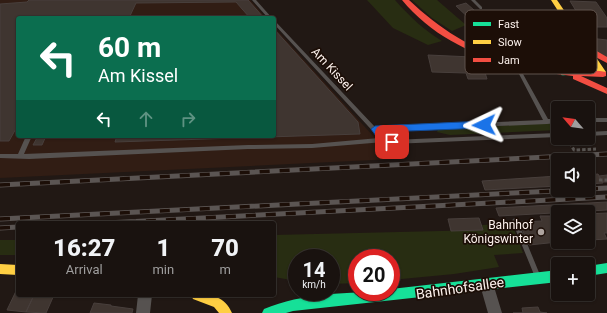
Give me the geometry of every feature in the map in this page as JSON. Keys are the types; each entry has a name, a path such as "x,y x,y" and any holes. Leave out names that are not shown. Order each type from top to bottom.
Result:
{"main road":[{"path":"405,0 432,26 465,45"},
{"path":"554,0 560,10"},
{"path":"597,55 607,60"},
{"path":"597,63 606,75"},
{"path":"566,74 607,91"},
{"path":"585,74 606,75"},
{"path":"595,270 607,268"},
{"path":"0,270 16,270"},
{"name":"Bahnhofsallee","path":"268,313 293,305 396,296 487,285 520,279 551,277"},
{"path":"207,297 212,298 224,308 226,313"}],"street":[{"path":"487,285 495,313"},
{"path":"143,313 146,297"}],"lane":[{"path":"254,0 268,16"},
{"path":"473,0 481,8"},
{"name":"Am Kissel","path":"276,24 384,140"},
{"path":"520,74 546,122"},
{"path":"595,120 607,120"},
{"path":"375,129 551,122"},
{"path":"595,134 607,133"},
{"path":"0,156 20,157 312,146 384,140 392,142 551,135"},
{"path":"20,157 29,138"},
{"path":"515,221 538,278"}],"path":[{"path":"571,145 574,150 596,149"},
{"path":"598,180 607,180"}],"shaded area":[{"path":"0,0 250,0 264,16 16,16 16,138 276,138 276,29 394,159 0,178"}],"green space":[{"path":"367,0 395,0 417,22 442,41 428,45 393,28"},
{"path":"412,0 437,0 465,25 452,31 432,18"},
{"path":"551,123 551,130 450,135 437,132 438,130 448,128"},
{"path":"512,224 523,253 494,255 499,267 454,274 400,279 400,249 348,249 348,283 340,284 340,249 288,249 288,279 276,277 276,235 483,230 482,225"},
{"path":"0,240 16,240 16,255 0,255"}],"building":[{"path":"29,0 248,0 262,16 248,16 236,2 136,3 130,16 16,16 16,129 9,141 0,141 0,4 27,2"},
{"path":"570,1 596,2 607,18 607,27 597,27 597,10 576,10"},
{"path":"466,3 474,10 465,10 465,14 456,6"},
{"path":"276,31 358,122 360,134 276,137"},
{"path":"597,39 607,40 607,57 597,56"},
{"path":"428,55 465,57 465,73 432,72"},
{"path":"466,74 485,74 487,79 468,79"},
{"path":"37,138 45,138 42,145 33,145"},
{"path":"116,138 238,138 115,142"},
{"path":"595,174 598,174 603,183 595,184"},
{"path":"607,175 607,182 602,182 599,176"},
{"path":"551,176 551,186 485,190 482,181"},
{"path":"607,202 607,210 595,211 595,205 552,205"},
{"path":"551,205 551,213 499,216 496,208"},
{"path":"607,213 607,233 604,233 607,239 595,240 595,214"},
{"name":"Bahnhof Königswinter","path":"540,216 551,216 551,243 529,245 519,222 542,221"},
{"path":"479,218 483,230 451,231 448,219"},
{"path":"16,291 16,297 33,297 26,312 7,310"},
{"path":"33,297 53,297 46,313 26,312"},
{"path":"94,303 133,309 132,313 90,313"},
{"path":"538,307 540,312 547,313 523,313 522,308"}],"railway":[{"path":"0,185 607,154"},
{"path":"595,189 607,188"},
{"path":"0,219 551,191"},
{"path":"145,221 607,197"},
{"path":"0,228 16,227"}],"traffic: fast":[{"path":"595,270 607,268"},
{"path":"268,313 293,305 551,277"}],"traffic: slow":[{"path":"554,0 561,10"},
{"path":"597,65 603,74"},
{"path":"0,269 16,270"},
{"path":"202,297 218,303 226,313"}],"traffic: jam":[{"path":"405,0 426,20 448,36 465,45"},
{"path":"597,55 607,60"},
{"path":"597,74 603,74"},
{"path":"576,77 607,91"}],"place":[{"name":"Bahnhof Königswinter","path":"541,232"}],"route":[{"path":"392,142 384,140 375,129 484,125"}]}
